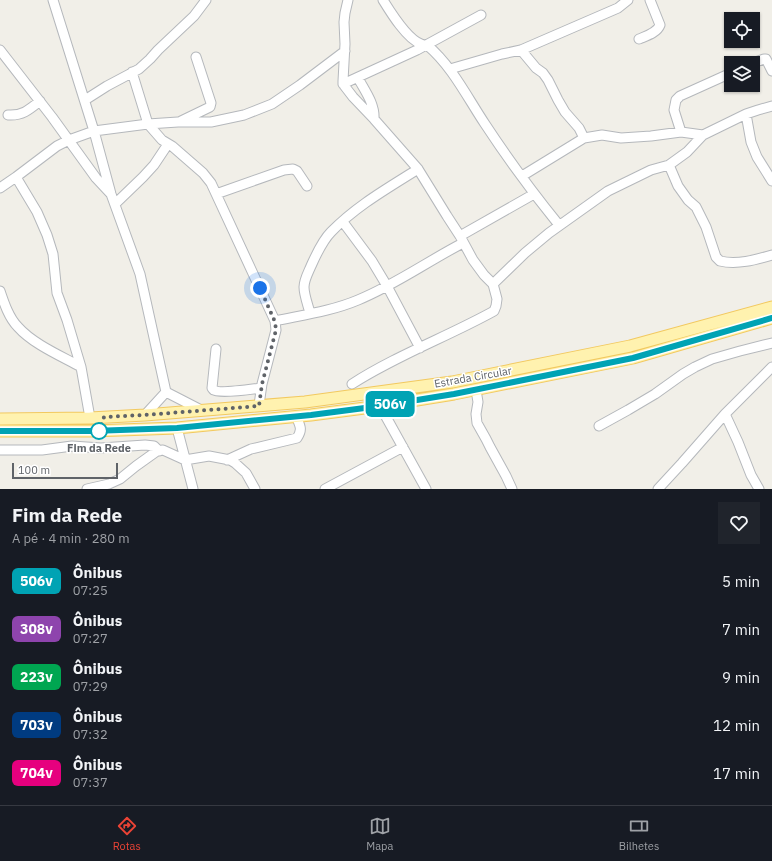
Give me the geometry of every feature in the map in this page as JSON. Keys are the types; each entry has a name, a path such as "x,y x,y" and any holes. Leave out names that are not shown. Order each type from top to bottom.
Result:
{"main road":[{"name":"Estrada Circular","path":"0,419 90,418 259,406 305,402 452,382 630,346 772,307"},
{"name":"Estrada Circular","path":"0,431 92,431 177,428 380,406 476,390 633,358 772,318"}],"street":[{"path":"53,0 94,131 111,194 140,274 166,392"},
{"path":"84,100 139,69 194,16 206,0"},
{"path":"383,0 396,20 408,34 422,45 427,44 450,69 500,148 559,225"},
{"path":"450,69 521,50 618,8 628,0"},
{"path":"639,39 656,31 660,25 650,0"},
{"path":"350,1 345,12 344,22 345,51 343,84 418,169 473,260 493,284 497,299 494,311 375,370 352,384"},
{"path":"343,84 418,50 480,15"},
{"path":"0,50 40,101 96,178 111,194"},
{"path":"521,50 536,68 546,77 565,112 579,128 584,138"},
{"path":"0,188 57,146 94,131 148,124 211,122 244,115 272,104 345,51"},
{"path":"178,122 210,107 211,103 196,57"},
{"path":"760,60 766,59 772,71"},
{"path":"132,72 148,124 162,140 203,173 211,183 275,322 276,330 261,388 259,406"},
{"path":"681,132 674,110 676,100 680,96 724,76"},
{"path":"358,78 372,104 374,119"},
{"path":"8,115 20,114 28,111 40,101"},
{"path":"493,284 525,253 559,225 608,191 651,170 669,165 687,152 703,135 746,114 772,106"},
{"path":"746,114 751,142 757,157 772,181"},
{"path":"522,176 584,138 602,135 621,138 681,132 703,135"},
{"path":"115,204 143,177 168,144"},
{"path":"669,165 678,186 696,208 703,220 716,257 720,261 735,263 757,260 772,255"},
{"path":"216,194 284,170 293,169 297,171 307,186"},
{"path":"310,313 304,292 305,280 313,261 330,233 358,208 418,169"},
{"path":"16,177 37,212 53,254 57,293 81,367 90,418"},
{"path":"275,322 342,306 360,300 444,253 534,194"},
{"path":"343,222 372,261 420,348"},
{"path":"0,291 6,310 16,326 30,339 81,367"},
{"path":"599,426 655,394 695,367 712,359 772,343"},
{"path":"216,349 213,390 222,391 261,388"},
{"path":"658,489 725,414 772,367"},
{"path":"476,390 478,402 476,414 477,423 512,489"},
{"path":"166,392 201,410"},
{"path":"145,415 166,392"},
{"path":"380,406 426,489"},
{"path":"725,414 751,475 759,489"},
{"path":"227,460 251,449 297,438 301,429 296,416"},
{"path":"177,428 193,489"},
{"path":"0,450 42,450 72,446 101,448 145,445 154,446 159,451"},
{"path":"325,489 403,447"},
{"path":"87,489 109,487 136,466 163,450 185,460 209,456 235,463 246,473 255,489"}],"bus line":[{"name":"506v","path":"0,431 92,431 177,428 311,415 380,406 454,394 633,358 772,318"}],"place":[{"name":"Fim da Rede","path":"99,431"}],"route":[{"path":"99,431 104,417 259,406 262,384 276,330 275,322 260,288"}]}
